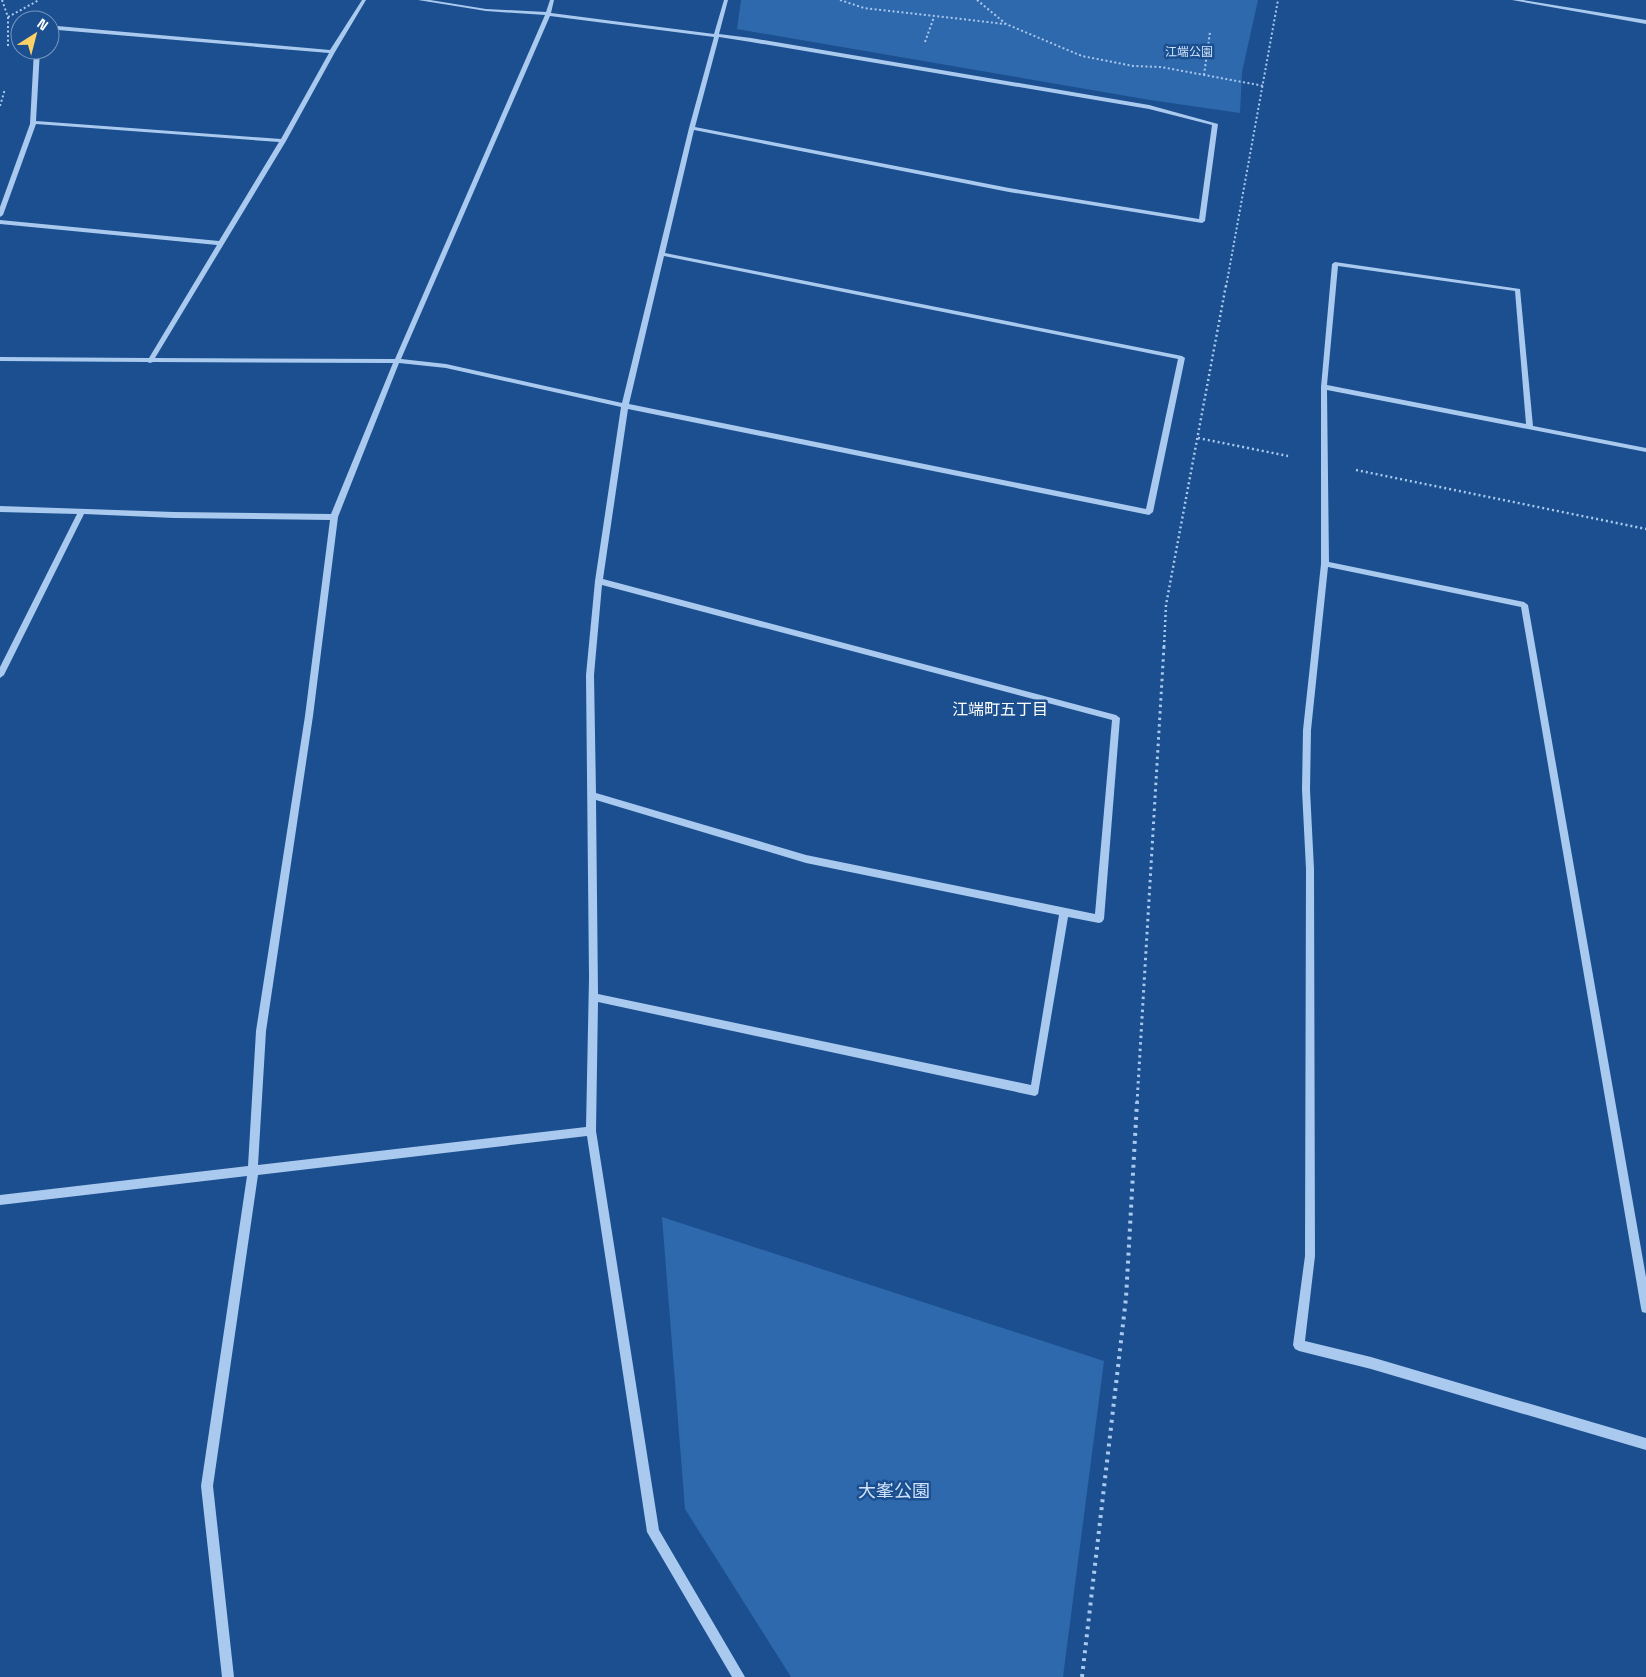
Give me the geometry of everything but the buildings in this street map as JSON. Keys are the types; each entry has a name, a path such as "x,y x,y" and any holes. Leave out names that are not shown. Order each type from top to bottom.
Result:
{"street":[{"path":"150,361 283,141 332,52 364,0"},
{"path":"420,0 486,10 548,14 715,37 751,40 1071,92 1149,107 1215,124 1202,221 1009,190 692,128"},
{"path":"228,1677 207,1486 253,1171 261,1031 309,716 334,517 397,361 548,14 552,0"},
{"path":"726,0 692,128 626,406 599,582 590,675 594,997 590,1131 653,1532 739,1677"},
{"path":"1514,0 1646,22"},
{"path":"1562,0 1565,8"},
{"path":"60,28 332,52"},
{"path":"0,215 33,122 36,60"},
{"path":"33,122 283,141"},
{"path":"0,222 220,243"},
{"path":"0,359 397,361 446,366 626,406 1149,512 1182,358 661,254"},
{"path":"1530,426 1518,290 1335,264 1324,387 1325,564 1307,730 1306,790 1310,869 1310,1256 1299,1345 1371,1363 1646,1444"},
{"path":"1324,387 1646,450"},
{"path":"0,509 174,515 334,517"},
{"path":"0,675 82,511"},
{"path":"1325,564 1524,605 1646,1308"},
{"path":"592,795 806,859 1099,919 1116,718 599,582"},
{"path":"594,997 1035,1091 1064,912"},
{"path":"0,1200 590,1131"}],"path":[{"path":"2,0 8,17 39,0"},
{"path":"840,0 864,8 1006,24 1082,56 1133,66 1161,67 1264,86"},
{"path":"977,0 1006,24"},
{"path":"1082,1677 1126,1298 1166,605 1264,86 1278,0"},
{"path":"1204,75 1210,32"},
{"path":"1198,438 1288,456"},
{"path":"1356,470 1646,529"}],"green space":[{"name":"江端公園","path":"741,0 1258,0 1242,72 1240,113 1150,100 737,29"},
{"name":"大峯公園","path":"662,1217 1104,1361 1063,1677 791,1677 685,1509"}],"district":[{"name":"江端町五丁目","path":"1000,709"}]}
